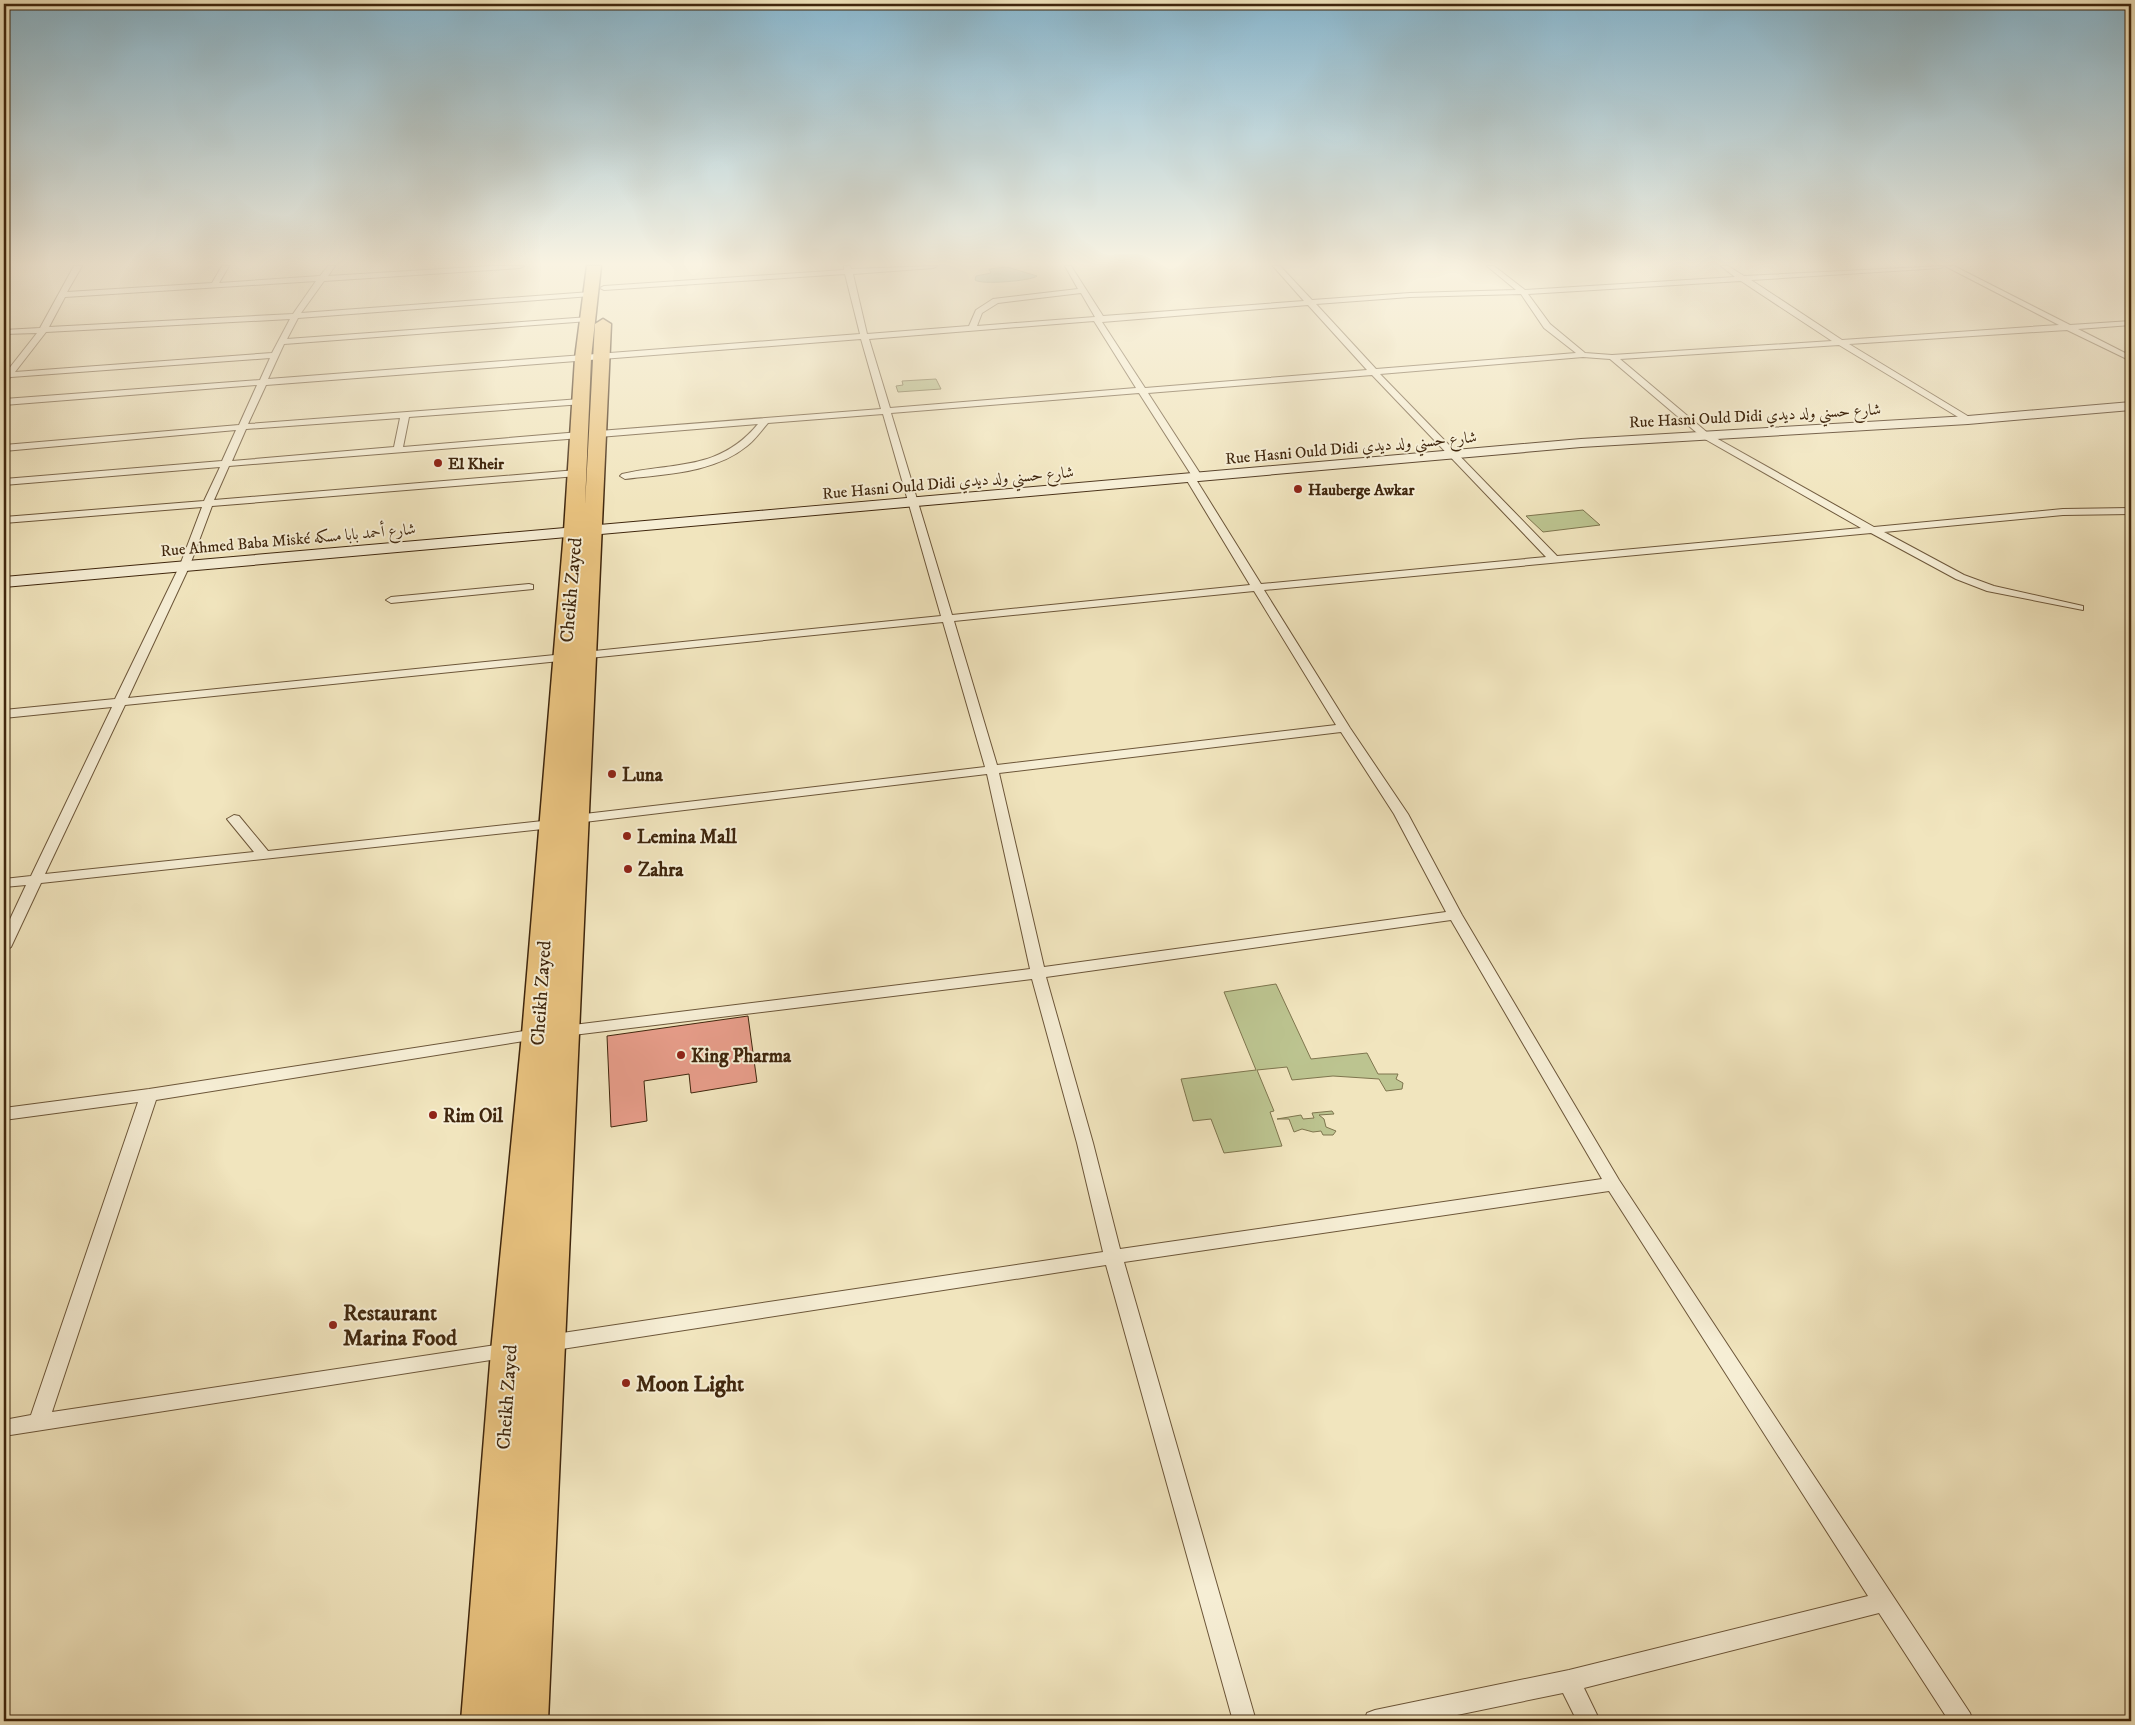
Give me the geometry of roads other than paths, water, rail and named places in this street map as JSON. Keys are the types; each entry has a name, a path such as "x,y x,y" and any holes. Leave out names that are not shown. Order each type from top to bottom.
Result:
{"highway":[{"name":"Cheikh Zayed","path":"526,1721 546,1344 551,1032 584,530 593,346"},
{"name":"Cheikh Zayed","path":"584,530 577,473 589,434 580,402 592,357"},
{"name":"Cheikh Zayed","path":"483,1721 509,1351 551,1032"}],"street":[{"path":"6,378 30,346"},
{"path":"4,947 185,566 209,501 279,346"},
{"path":"4,402 728,346"},
{"path":"867,346 992,770 1038,973 1085,1143 1113,1257 1245,1721"},
{"path":"1115,346 1344,728 1401,814 1454,915 1614,1184 1883,1602 1962,1721"},
{"path":"1350,346 1555,560"},
{"path":"1572,346 1583,355"},
{"path":"4,482 1373,371 1583,355 1612,357 1772,346"},
{"path":"1847,346 1968,420"},
{"path":"2106,346 2131,359"},
{"path":"6,378 276,355"},
{"path":"1612,357 1706,436 1746,461 1960,577 1991,589 2079,608"},
{"path":"4,448 243,427 580,402"},
{"name":"Rue Hasni Ould Didi شارع حسني ولد ديدي","path":"584,530 913,504 1454,456 1590,442 1968,420 2131,406"},
{"path":"398,450 405,415"},
{"path":"625,476 686,468 719,458 742,446 766,420"},
{"path":"4,520 209,501 577,473"},
{"path":"4,714 1258,587 2063,512 2131,511"},
{"name":"Rue Ahmed Baba Miské شارع أحمد بابا مسكه","path":"4,582 584,530"},
{"path":"391,600 530,587"},
{"path":"4,883 564,822 1344,728"},
{"path":"234,819 264,855"},
{"path":"4,1114 149,1095 551,1032 1038,973 1454,915"},
{"path":"39,1422 149,1095"},
{"path":"546,1344 1113,1257 1614,1184"},
{"path":"4,1428 509,1351"},
{"path":"1375,1721 1569,1681 1883,1602"},
{"path":"1569,1681 1588,1721"}],"place":[{"name":"El Kheir","path":"438,463"},
{"name":"Hauberge Awkar","path":"1298,489"},
{"name":"Luna","path":"612,774"},
{"name":"Lemina Mall","path":"627,836"},
{"name":"Zahra","path":"628,869"},
{"name":"King Pharma","path":"681,1055"},
{"name":"Rim Oil","path":"433,1115"},
{"name":"Restaurant Marina Food","path":"333,1325"},
{"name":"Moon Light","path":"626,1383"}]}
